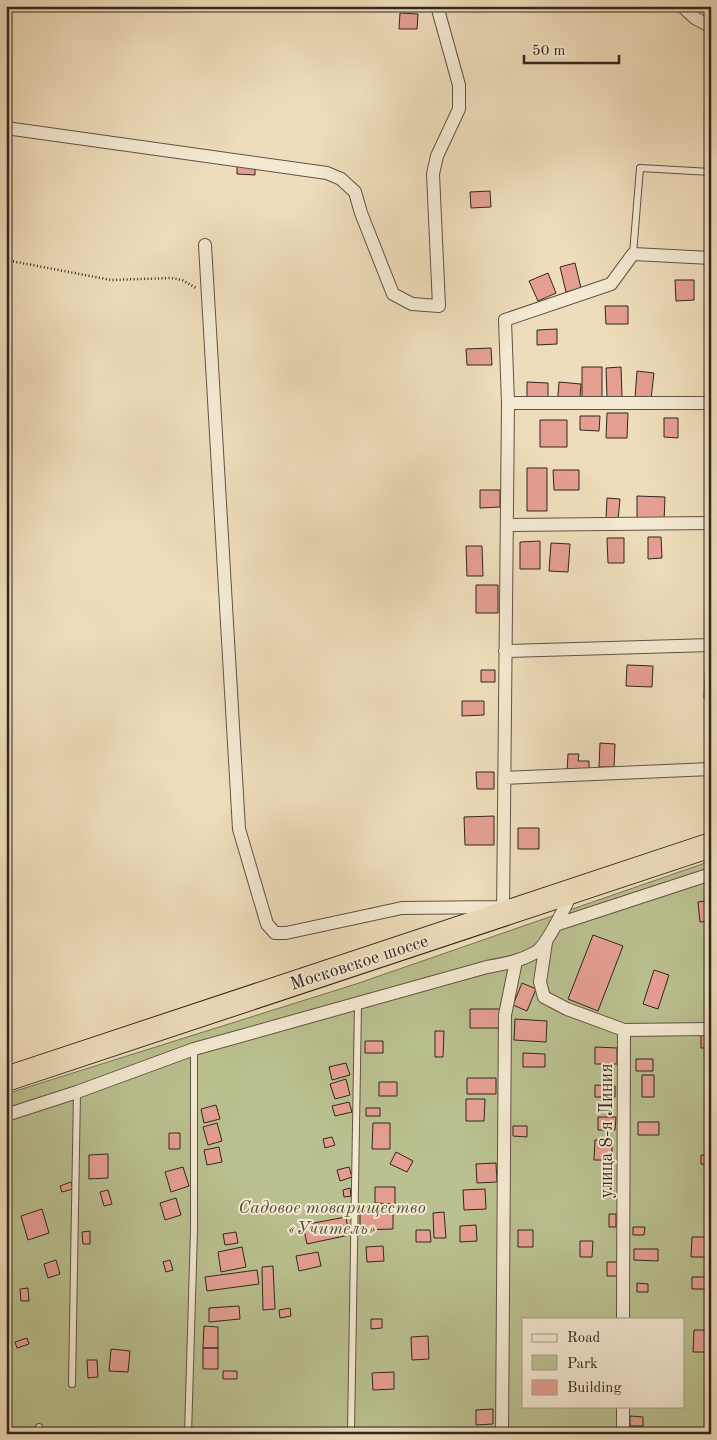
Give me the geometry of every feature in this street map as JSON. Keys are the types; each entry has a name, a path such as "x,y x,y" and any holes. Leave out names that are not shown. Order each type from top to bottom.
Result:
{"highway":[{"name":"Московское шоссе","path":"6,1079 503,911 573,891 711,845"}],"street":[{"path":"6,128 326,173 341,179 355,192 361,213 393,294 412,304 438,306 433,174 437,156 459,109 458,85 437,6"},
{"path":"682,6 695,18 711,28"},
{"path":"205,245 239,829 267,924 274,933 286,933 402,908 503,911 508,403 505,320 611,284 633,254 711,258"},
{"path":"508,403 711,403"},
{"path":"507,525 711,523"},
{"path":"505,651 711,645"},
{"path":"504,778 711,769"},
{"path":"555,925 711,874"},
{"path":"6,1115 77,1092 194,1049 487,967 516,961 538,951 546,941 573,891"},
{"path":"546,941 540,982 544,997 567,1009 624,1030 711,1029"},
{"path":"502,1434 505,1014 516,961"},
{"name":"улица 8-я Линия","path":"623,1318 624,1030"},
{"path":"623,1408 623,1434"}],"lane":[{"path":"633,254 640,168 711,172"},
{"path":"351,1432 358,1004"},
{"path":"188,1434 194,1230 194,1049"},
{"path":"72,1384 77,1092"}],"path":[{"path":"6,260 111,280 162,278 182,280 195,287 207,298"}],"green space":[{"name":"Садовое товарищество «Учитель»","path":"711,861 711,1434 6,1434 6,1094 356,984"}],"building":[{"path":"400,13 418,14 417,29 399,29"},
{"path":"237,165 255,165 255,175 237,174"},
{"path":"490,191 491,207 471,208 470,192"},
{"path":"575,263 581,288 566,292 560,267"},
{"path":"548,273 556,293 538,301 529,281"},
{"path":"675,280 694,280 694,300 676,301"},
{"path":"605,306 628,306 628,324 606,324"},
{"path":"557,329 557,344 537,345 537,330"},
{"path":"491,348 492,365 467,365 466,349"},
{"path":"582,367 602,367 602,399 582,399"},
{"path":"621,367 622,397 607,397 606,368"},
{"path":"637,371 654,373 651,399 635,398"},
{"path":"527,382 548,383 548,399 527,398"},
{"path":"559,382 581,384 579,409 557,408"},
{"path":"607,413 628,413 627,438 606,438"},
{"path":"580,416 600,416 599,431 580,430"},
{"path":"664,418 678,418 678,438 664,437"},
{"path":"540,420 567,420 567,447 540,447"},
{"path":"527,468 547,468 547,511 527,511"},
{"path":"553,470 579,470 579,490 554,490"},
{"path":"480,490 500,490 500,507 480,508"},
{"path":"637,496 665,497 664,522 637,521"},
{"path":"607,498 620,499 618,520 606,519"},
{"path":"648,537 661,537 662,558 648,559"},
{"path":"607,538 624,538 624,563 608,563"},
{"path":"540,541 540,569 520,569 520,542"},
{"path":"551,543 570,544 568,572 549,571"},
{"path":"466,546 482,546 483,576 467,576"},
{"path":"476,585 498,585 498,613 476,613"},
{"path":"706,654 711,654 711,699 704,698"},
{"path":"627,665 653,666 652,687 626,686"},
{"path":"481,670 495,670 495,682 481,682"},
{"path":"462,701 484,701 484,715 462,716"},
{"path":"600,743 615,744 614,767 599,767"},
{"path":"568,754 579,754 578,761 589,761 589,773 567,772"},
{"path":"476,772 494,772 494,789 477,789"},
{"path":"494,816 494,845 465,845 464,817"},
{"path":"518,828 539,828 539,849 518,849"},
{"path":"711,900 711,921 700,922 698,902"},
{"path":"593,935 623,946 598,1011 568,999"},
{"path":"654,970 669,975 658,1009 643,1004"},
{"path":"522,983 536,989 527,1011 513,1005"},
{"path":"470,1009 503,1009 503,1028 470,1028"},
{"path":"515,1019 547,1021 546,1042 514,1040"},
{"path":"435,1031 444,1031 443,1057 435,1057"},
{"path":"701,1035 711,1035 711,1048 701,1048"},
{"path":"365,1041 383,1041 383,1053 365,1053"},
{"path":"595,1047 617,1048 617,1064 595,1064"},
{"path":"523,1053 545,1054 545,1067 523,1067"},
{"path":"636,1059 653,1059 653,1071 636,1071"},
{"path":"346,1063 350,1075 332,1080 329,1067"},
{"path":"642,1075 654,1075 654,1097 642,1097"},
{"path":"467,1078 496,1078 496,1094 467,1094"},
{"path":"346,1079 350,1095 335,1099 330,1084"},
{"path":"379,1082 397,1082 397,1096 379,1096"},
{"path":"595,1085 615,1086 615,1097 595,1097"},
{"path":"466,1099 485,1099 484,1121 466,1121"},
{"path":"349,1102 352,1112 335,1116 332,1106"},
{"path":"216,1105 220,1119 204,1123 201,1109"},
{"path":"366,1108 380,1108 380,1116 366,1116"},
{"path":"598,1117 616,1117 615,1130 598,1130"},
{"path":"638,1122 659,1122 659,1135 638,1135"},
{"path":"217,1123 222,1141 208,1145 203,1127"},
{"path":"373,1123 390,1123 390,1149 372,1149"},
{"path":"513,1126 527,1126 527,1137 513,1136"},
{"path":"169,1133 180,1133 180,1149 169,1149"},
{"path":"332,1137 335,1145 325,1148 323,1139"},
{"path":"595,1140 612,1141 612,1160 594,1160"},
{"path":"219,1147 222,1162 207,1165 204,1150"},
{"path":"396,1152 413,1161 407,1172 390,1164"},
{"path":"108,1154 108,1178 89,1179 89,1155"},
{"path":"701,1155 707,1155 707,1164 701,1164"},
{"path":"496,1163 497,1182 477,1183 476,1164"},
{"path":"183,1167 189,1186 171,1192 165,1172"},
{"path":"349,1167 352,1177 340,1181 337,1170"},
{"path":"71,1182 73,1189 62,1192 60,1186"},
{"path":"375,1187 395,1187 395,1204 375,1203"},
{"path":"350,1188 351,1196 344,1197 343,1190"},
{"path":"485,1189 486,1209 464,1210 463,1190"},
{"path":"108,1190 112,1204 104,1206 100,1192"},
{"path":"176,1198 181,1215 165,1220 160,1203"},
{"path":"42,1209 49,1233 28,1240 21,1216"},
{"path":"393,1211 393,1229 360,1230 360,1213"},
{"path":"444,1212 446,1238 434,1238 433,1213"},
{"path":"609,1214 616,1214 616,1227 609,1227"},
{"path":"346,1217 349,1235 307,1244 303,1225"},
{"path":"476,1225 477,1241 460,1242 460,1226"},
{"path":"633,1227 645,1227 644,1235 633,1235"},
{"path":"416,1230 430,1230 431,1242 416,1242"},
{"path":"518,1230 533,1230 533,1247 518,1247"},
{"path":"90,1231 90,1244 83,1244 82,1232"},
{"path":"236,1232 238,1243 225,1245 223,1234"},
{"path":"692,1237 710,1237 710,1257 691,1257"},
{"path":"580,1241 593,1241 592,1257 580,1257"},
{"path":"383,1246 384,1261 367,1262 366,1247"},
{"path":"242,1247 246,1267 221,1272 218,1252"},
{"path":"634,1249 658,1249 658,1261 634,1260"},
{"path":"318,1252 321,1266 299,1271 296,1256"},
{"path":"56,1260 60,1274 48,1278 44,1264"},
{"path":"170,1260 173,1270 166,1272 163,1262"},
{"path":"607,1262 622,1262 622,1276 607,1276"},
{"path":"273,1266 275,1309 263,1310 262,1267"},
{"path":"257,1270 259,1284 207,1291 205,1277"},
{"path":"692,1277 709,1277 709,1289 692,1289"},
{"path":"637,1283 648,1284 648,1292 637,1292"},
{"path":"28,1288 29,1301 21,1301 20,1289"},
{"path":"239,1306 240,1319 209,1322 209,1308"},
{"path":"290,1308 291,1316 280,1318 279,1310"},
{"path":"371,1319 382,1319 382,1328 371,1329"},
{"path":"204,1326 218,1327 218,1348 203,1348"},
{"path":"694,1330 711,1330 711,1352 693,1352"},
{"path":"428,1336 429,1359 412,1360 411,1337"},
{"path":"27,1338 29,1344 17,1348 15,1342"},
{"path":"203,1348 218,1348 218,1369 203,1369"},
{"path":"111,1349 130,1351 128,1372 109,1371"},
{"path":"87,1360 97,1360 98,1377 88,1378"},
{"path":"223,1371 237,1371 237,1379 223,1379"},
{"path":"394,1372 394,1389 373,1390 372,1373"},
{"path":"493,1409 493,1424 476,1425 476,1410"},
{"path":"630,1416 643,1417 643,1426 630,1426"},
{"path":"706,1421 711,1422 711,1434 706,1434"}]}
